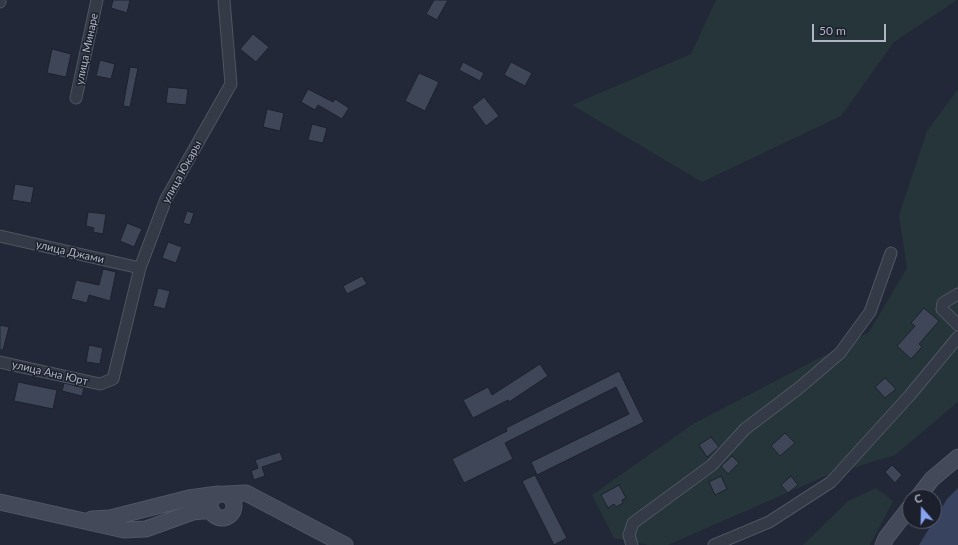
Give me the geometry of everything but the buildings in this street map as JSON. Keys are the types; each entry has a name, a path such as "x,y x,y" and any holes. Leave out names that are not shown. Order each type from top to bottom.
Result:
{"street":[{"name":"улица Минаре","path":"76,98 97,0"},
{"name":"улица Юкары","path":"100,384 113,379 140,268 166,199 231,84 224,0"},
{"name":"улица Джами","path":"0,236 140,268"},
{"path":"632,545 629,535 633,523 712,465 745,429 799,388 840,353 870,312 891,253"},
{"path":"958,294 943,303 942,309 958,325"},
{"path":"714,545 769,522 831,482 910,395 958,337"},
{"name":"улица Ана Юрт","path":"0,362 100,384"},
{"path":"924,489 932,479 958,457"},
{"path":"222,494 210,503 212,511 218,517 222,518 232,513 246,493"},
{"path":"59,516 85,519 110,518 189,498 246,493 345,545"},
{"path":"222,494 234,502 232,513"},
{"path":"0,502 124,530 146,529 193,512 202,510 212,511"},
{"path":"883,545 886,538 902,517"}],"shaded area":[{"path":"716,0 957,0 894,42 841,116 702,182 572,105 691,54"},
{"path":"958,89 958,402 895,455 823,477 668,545 649,545 614,538 592,495 693,424 869,332 907,268 899,215 927,131"},
{"path":"876,488 893,501 870,545 803,545 848,501"}],"water":[{"path":"958,488 958,545 919,545 929,529 942,529 942,507 947,499"}]}
